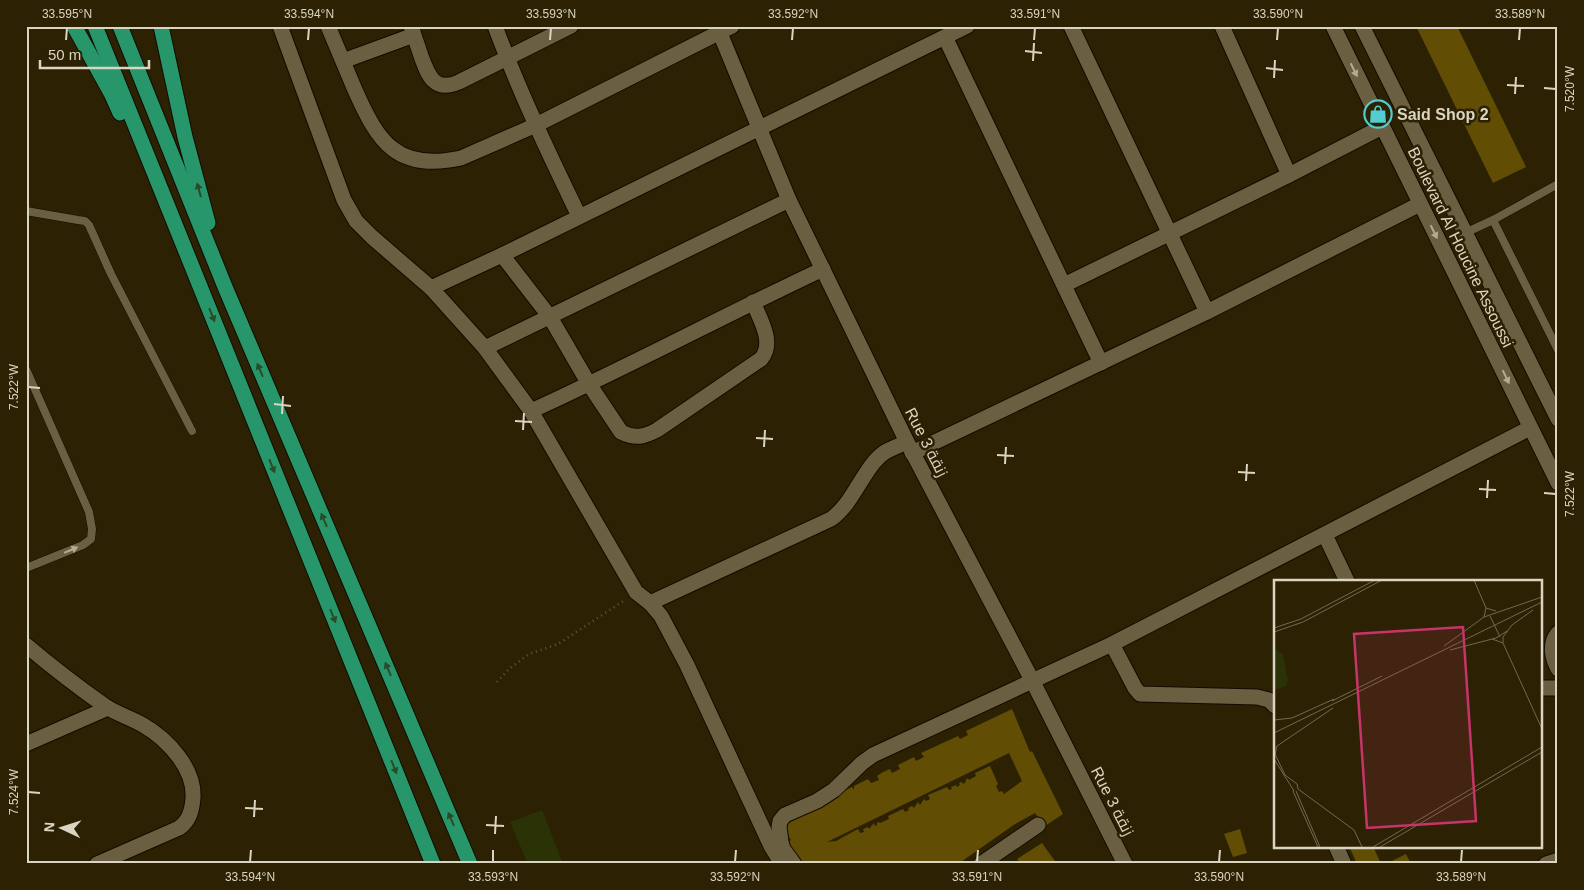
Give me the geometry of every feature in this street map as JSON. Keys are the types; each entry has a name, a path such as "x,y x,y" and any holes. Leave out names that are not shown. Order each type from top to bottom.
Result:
{"highway":[{"path":"74,26 111,93 202,291"},
{"path":"95,26 433,864"},
{"path":"120,26 225,287 470,864"},
{"path":"161,26 185,138 225,287"}],"street":[{"path":"280,26 344,200 356,221 431,288 485,348 531,411 636,592 650,603 661,616 687,665 782,864"},
{"path":"328,26 366,115 382,140 396,152 413,159 435,162 461,158 536,126 723,28"},
{"path":"495,26 536,126 579,216"},
{"path":"343,61 412,31 430,78 443,85 454,85 571,26"},
{"path":"431,288 502,255 967,26"},
{"path":"1071,26 1207,312"},
{"path":"1222,26 1289,175"},
{"name":"Boulevard Al Houcine Assoussi","path":"1333,26 1558,483"},
{"name":"Boulevard Al Houcine Assoussi","path":"1362,26 1558,419"},
{"name":"Rue 3 زنقة","path":"723,28 789,200 910,448 1032,680 1118,861"},
{"path":"945,37 1101,363"},
{"path":"1064,285 1289,175 1382,127"},
{"path":"485,348 789,200"},
{"path":"650,603 831,519 841,512 870,469 885,452 910,448 1101,363 1207,312 1420,204"},
{"path":"502,255 550,317 590,384 622,432 629,436 647,436 761,359 766,353 768,345 753,302"},
{"path":"531,411 590,384 822,268"},
{"path":"794,864 783,849 779,827 780,821 785,815 817,801 834,790 873,754 1112,644 1530,428"},
{"path":"1325,535 1347,580"},
{"path":"1558,633 1554,638 1552,652 1558,669"},
{"path":"1112,644 1140,694 1257,697 1269,700 1274,705"},
{"path":"26,645 108,708 144,725 176,753 186,770 192,786 191,811 185,824 97,864"},
{"path":"1542,688 1558,688"},
{"path":"26,744 108,708"},
{"path":"981,864 1038,825"},
{"path":"1337,848 1344,864"},
{"path":"1546,864 1558,860"}],"lane":[{"path":"1465,233 1494,220 1558,184"},
{"path":"26,211 78,220 89,225 121,293 192,431"},
{"path":"1494,220 1558,350"},
{"path":"26,369 89,512 92,535 88,542 26,568"}],"path":[{"path":"497,682 509,669 529,654 558,644 636,592"}],"green space":[{"path":"542,810 563,864 528,864 510,822"}],"building":[{"path":"1416,26 1457,26 1526,167 1493,183"},
{"path":"1012,709 1030,752 1032,751 1063,814 1045,826 1035,813 1015,824 958,864 803,864 788,842 791,840 782,827 794,820 792,816 806,809 808,813 823,806 821,802 852,787 854,790 854,786 868,779 871,783 879,780 877,776 883,772 890,769 892,773 900,769 898,765 914,757 916,761 924,757 921,753 958,736 960,739 968,735 966,731","holes":["1009,753 1022,781 1004,794 1002,791 999,792 996,786 998,784 990,766 975,773 976,776 969,780 968,778 963,784 962,782 957,787 956,785 951,787 952,789 949,790 947,787 928,795 930,799 926,801 924,799 920,805 918,802 914,808 912,806 905,812 903,809 888,816 889,819 879,822 875,826 874,823 869,829 868,827 863,829 864,832 860,833 858,829 836,841 827,842"]},
{"path":"1240,829 1247,853 1233,857 1224,834"},
{"path":"1042,843 1057,864 1021,864 1017,859"},
{"path":"1350,848 1374,848 1381,864 1357,864"},
{"path":"1406,854 1411,864 1391,864 1390,862"}],"place":[{"name":"Said Shop 2","path":"1378,114"}]}
